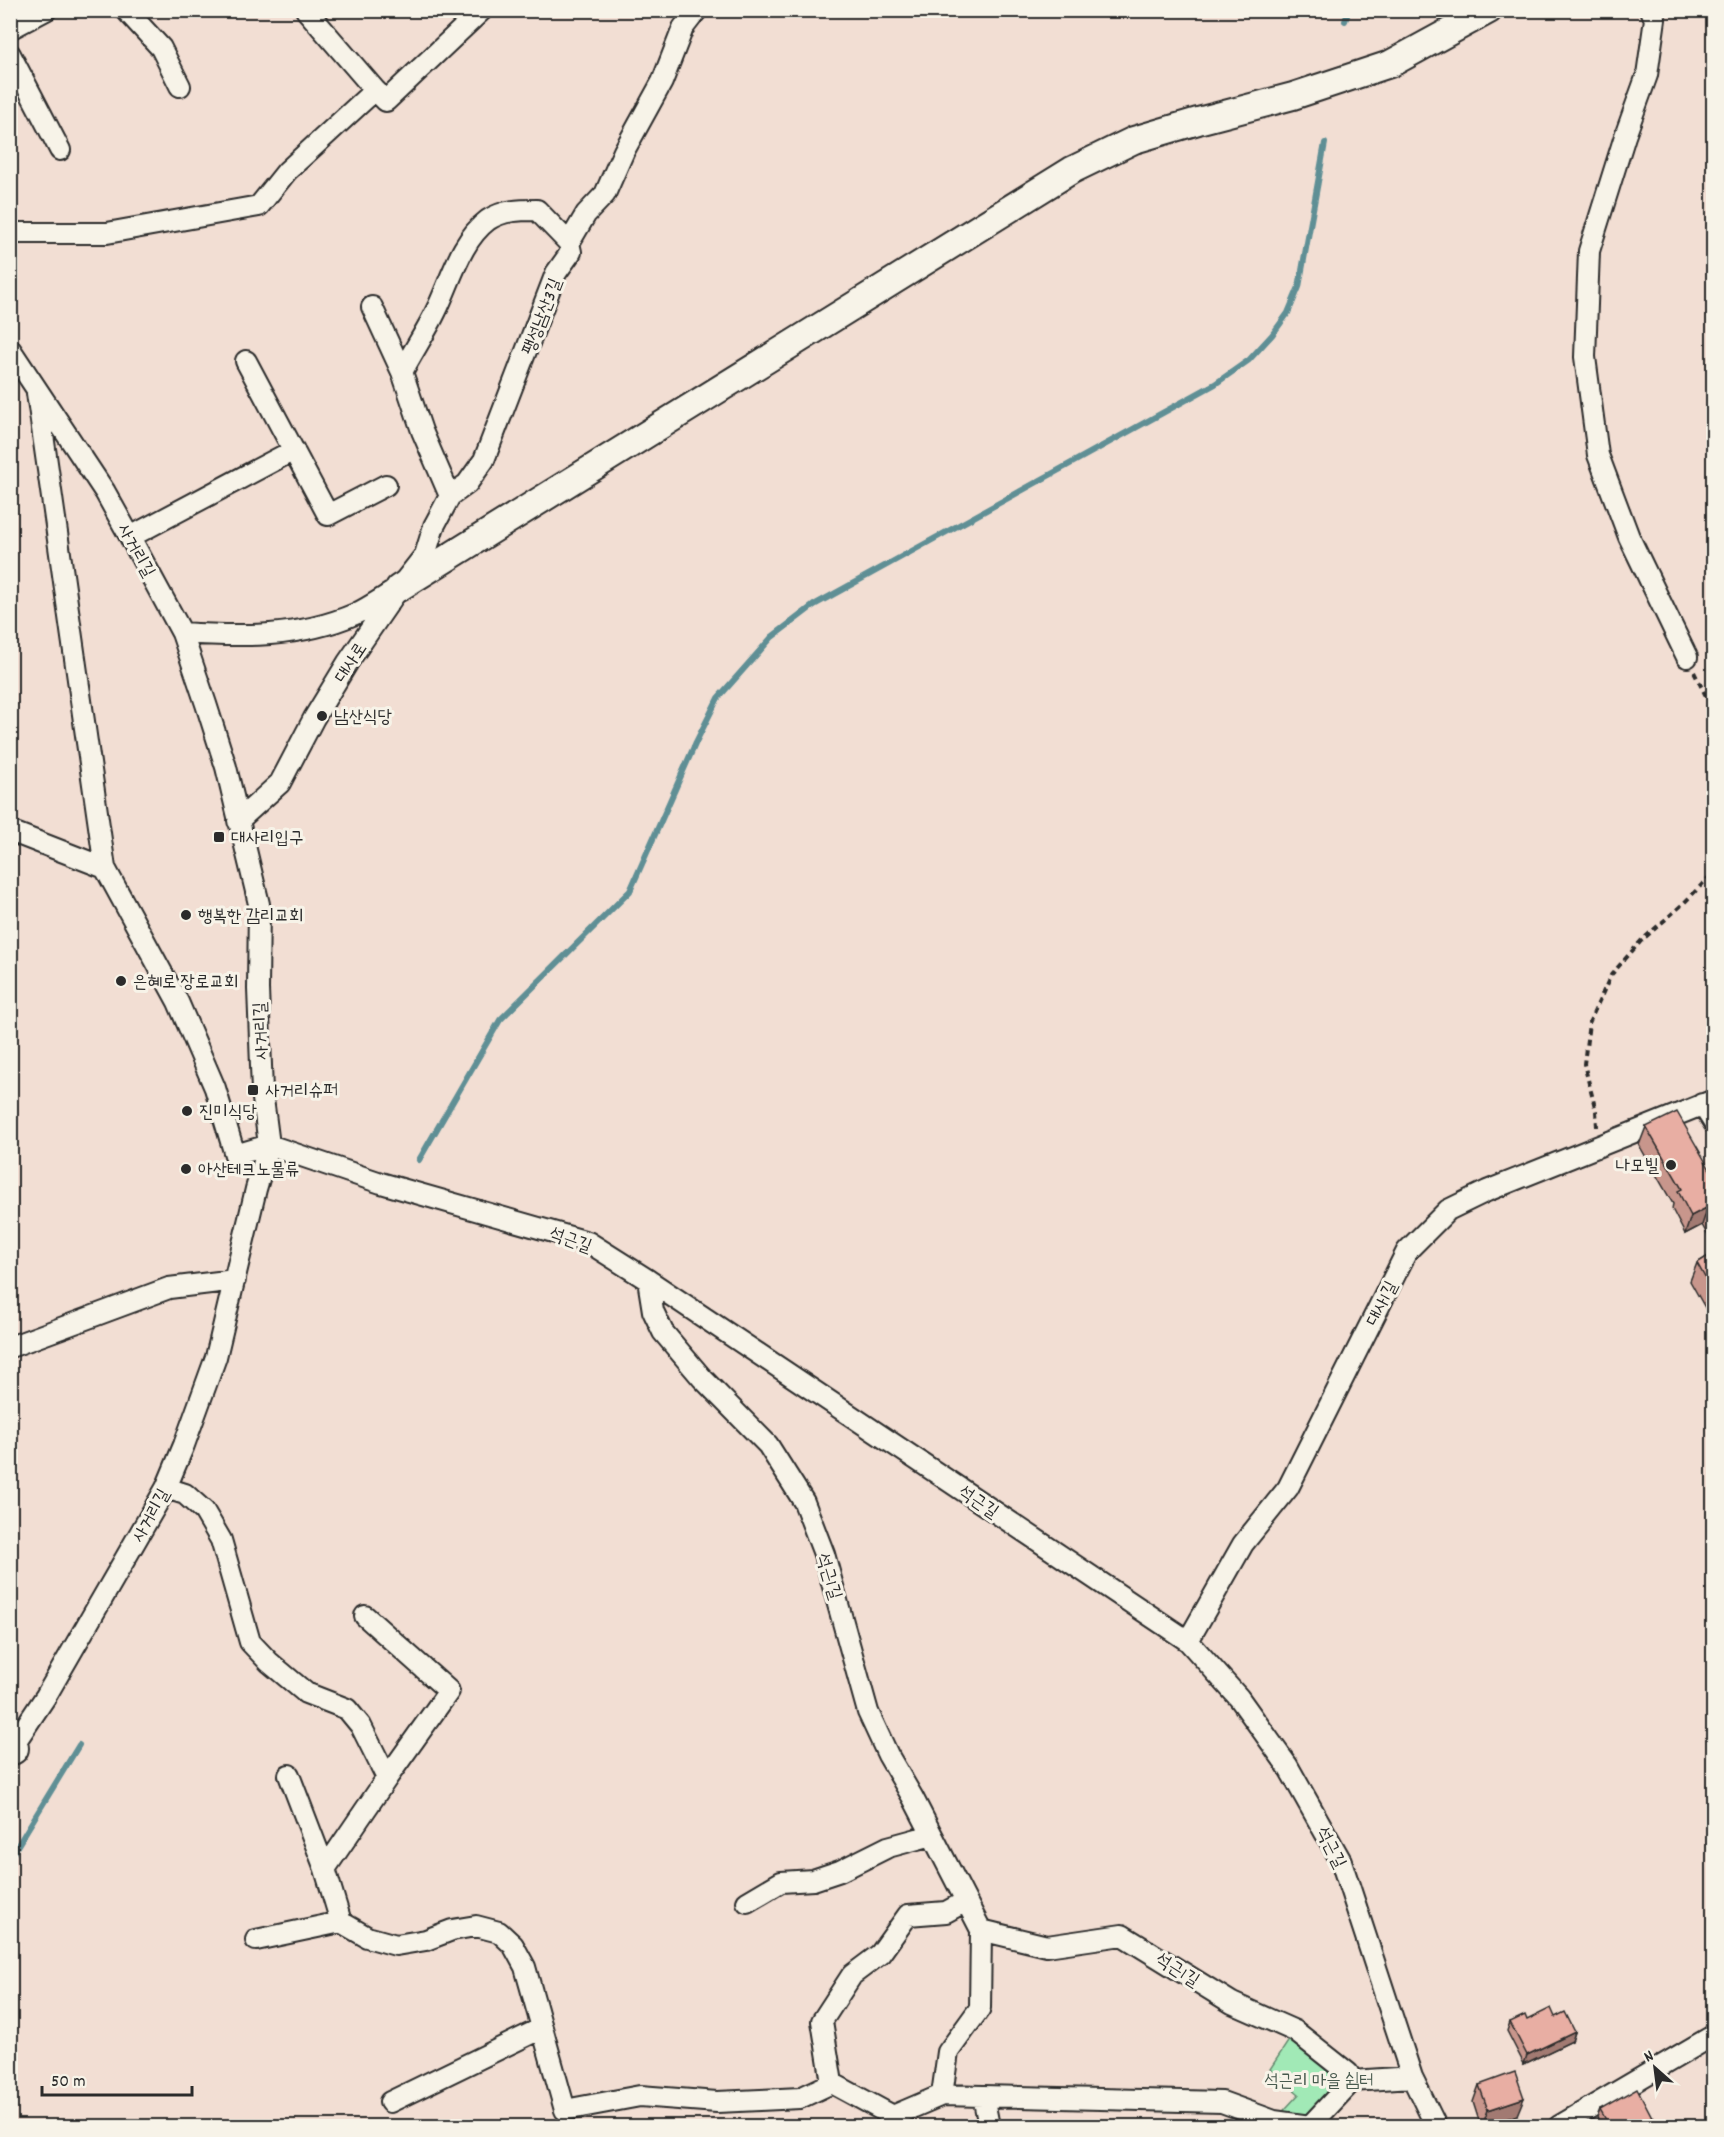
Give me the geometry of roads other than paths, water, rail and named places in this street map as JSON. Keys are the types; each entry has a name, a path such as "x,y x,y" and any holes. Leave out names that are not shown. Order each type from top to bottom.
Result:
{"street":[{"path":"126,10 161,48 180,86"},
{"path":"306,10 386,101 482,10"},
{"name":"팽성남산3길","path":"399,588 425,555 434,526 450,496 467,484 484,460 556,273 571,252 569,243 586,214 605,194 624,151 662,82 683,28 697,10"},
{"path":"182,633 229,636 277,635 326,624 355,614 1072,170 1134,140 1293,96 1390,64 1489,10"},
{"path":"1651,10 1655,19 1647,75 1625,136 1589,251 1586,357 1598,455 1629,537 1687,657"},
{"path":"10,29 37,12"},
{"path":"10,54 60,150"},
{"path":"10,233 107,233 259,206 287,171 375,90"},
{"path":"402,372 466,246 477,230 490,219 502,212 537,210 569,243"},
{"path":"372,307 402,372 422,431 450,496"},
{"name":"사거리길","path":"10,349 105,492 182,633 226,767 259,904 258,989 262,1091 269,1145 256,1189 216,1357 166,1488 46,1695 11,1748"},
{"path":"246,361 328,515 386,485"},
{"path":"36,390 105,868 178,1002 215,1088 235,1155 269,1145"},
{"path":"130,537 294,450"},
{"name":"대사로","path":"238,821 280,783 314,718 399,588"},
{"path":"10,831 105,868"},
{"name":"대사1길","path":"1188,1641 1244,1544 1288,1488 1407,1251 1448,1210 1487,1191 1708,1102 1713,1123"},
{"name":"석근길","path":"269,1145 381,1183 588,1242 1188,1641 1239,1698 1287,1765 1341,1861 1412,2077 1436,2127"},
{"path":"10,1347 169,1288 236,1280"},
{"name":"석근1길","path":"648,1280 652,1311 663,1332 702,1378 768,1445 804,1502 824,1554 867,1712 981,1930 980,2008 948,2052 942,2095"},
{"path":"166,1488 185,1494 204,1510 220,1540 250,1642 269,1662 306,1693 347,1709 361,1726 387,1778"},
{"path":"324,1869 449,1691 365,1616"},
{"path":"289,1775 341,1922"},
{"path":"747,1902 781,1882 813,1880 888,1847 932,1835"},
{"path":"966,1901 946,1912 908,1916 880,1954 852,1975 822,2020 832,2083 893,2121 942,2095 1222,2102 1274,2121 1310,2127 1352,2081 1412,2077"},
{"path":"256,1940 341,1922 367,1937 396,1945 426,1940 452,1930 476,1926 499,1932 513,1945 525,1967 565,2110 640,2096 717,2102 800,2098 832,2083"},
{"name":"석근1길","path":"981,1930 1047,1946 1122,1935 1232,2003 1295,2031 1348,2073 1352,2081"},
{"path":"390,2102 542,2028"},
{"path":"1559,2127 1713,2035"},
{"path":"983,2096 989,2127"}],"waterway":[{"path":"1345,21 1349,10"},
{"path":"419,1160 500,1020 630,891 718,698 772,637 814,605 1215,384 1249,360 1272,335 1288,313 1299,287 1325,143"},
{"path":"10,1858 79,1745"}],"place":[{"name":"남산식당","path":"322,716"},
{"name":"대사리입구","path":"219,837"},
{"name":"행복한 감리교회","path":"186,915"},
{"name":"은혜로 장로교회","path":"121,981"},
{"name":"사거리슈퍼","path":"253,1090"},
{"name":"진미식당","path":"187,1111"},
{"name":"나모빌","path":"1671,1165"},
{"name":"아산테크노물류","path":"186,1169"}],"park label":[{"name":"석근리 마을 쉼터","path":"1319,2080"}]}
